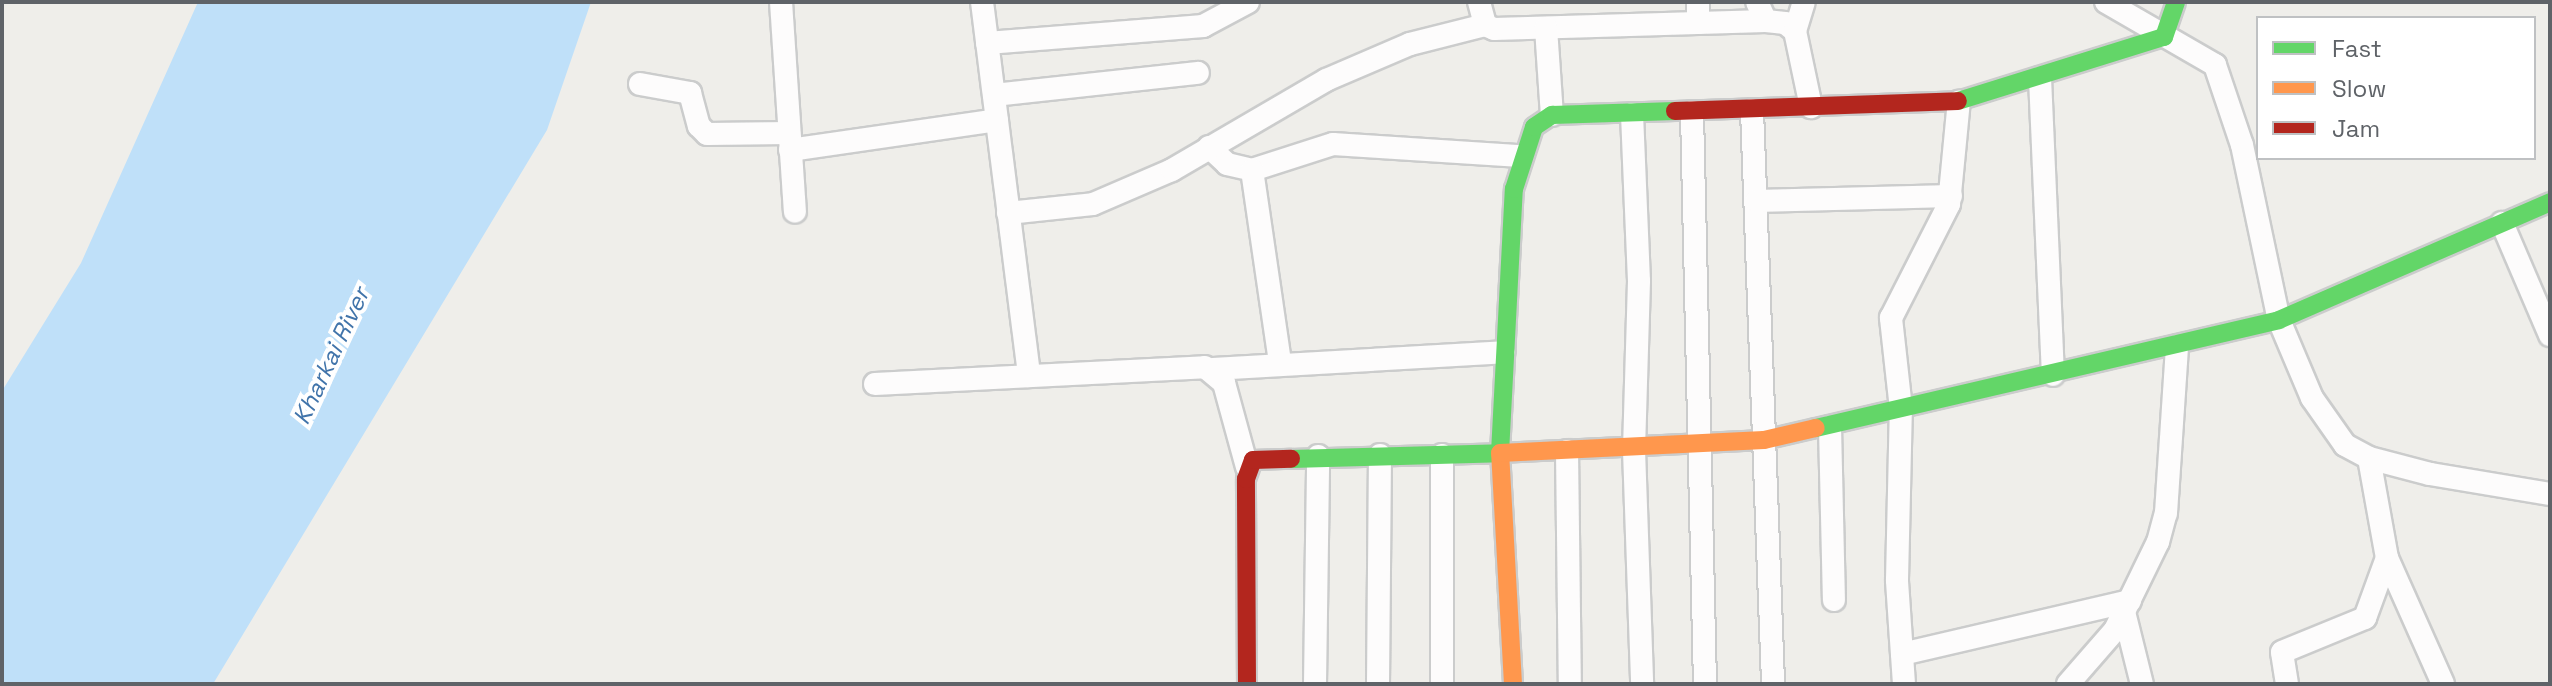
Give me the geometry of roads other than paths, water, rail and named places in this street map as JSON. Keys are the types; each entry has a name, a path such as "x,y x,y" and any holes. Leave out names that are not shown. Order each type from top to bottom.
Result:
{"street":[{"path":"781,2 795,212"},
{"path":"982,2 1029,376"},
{"path":"987,43 1203,26 1248,2"},
{"path":"1479,2 1485,25"},
{"path":"1804,2 1795,31 1811,107"},
{"path":"2164,37 2176,2"},
{"path":"2112,4 2164,37 2207,58 2226,90 2279,320 2326,423 2345,445 2369,458 2550,494"},
{"path":"1008,213 1093,204 1209,147 1326,80 1382,55 1485,25 1546,28 1698,12 1762,12 1795,31"},
{"path":"1546,28 1552,115"},
{"path":"1513,684 1500,453 1514,189 1521,156 1534,127 1552,115 1959,101 2164,37"},
{"path":"994,95 1198,73"},
{"path":"2040,78 2053,375"},
{"path":"640,84 690,93 699,126 707,134 790,142 997,120"},
{"path":"1904,684 1897,580 1901,409 1891,318 1951,196 1959,101"},
{"path":"1752,110 1773,684"},
{"path":"1692,112 1705,684"},
{"path":"1632,114 1639,281 1634,450 1642,684"},
{"path":"1209,147 1227,164 1252,170 1333,144 1521,156"},
{"path":"1252,170 1280,363"},
{"path":"1757,201 1951,196"},
{"path":"1247,467 1253,460 1318,456 1701,446 1764,440 1830,427 2279,320 2550,202"},
{"path":"2502,223 2550,335"},
{"path":"2068,684 2094,660 2127,606 2166,513 2177,346"},
{"path":"875,384 1504,352"},
{"path":"1213,369 1227,392 1247,467 1247,684"},
{"path":"1830,427 1834,600"},
{"path":"1567,451 1570,684"},
{"path":"1378,684 1380,455"},
{"path":"1442,455 1442,684"},
{"path":"1315,684 1318,456"},
{"path":"2369,458 2387,558 2443,684"},
{"path":"2287,684 2282,652 2365,618 2387,558"},
{"path":"1902,654 2127,606"},
{"path":"2127,606 2142,684"}],"water":[{"name":"Kharkai River","path":"198,2 591,2 547,130 213,684 2,684 2,391 81,263"}]}
